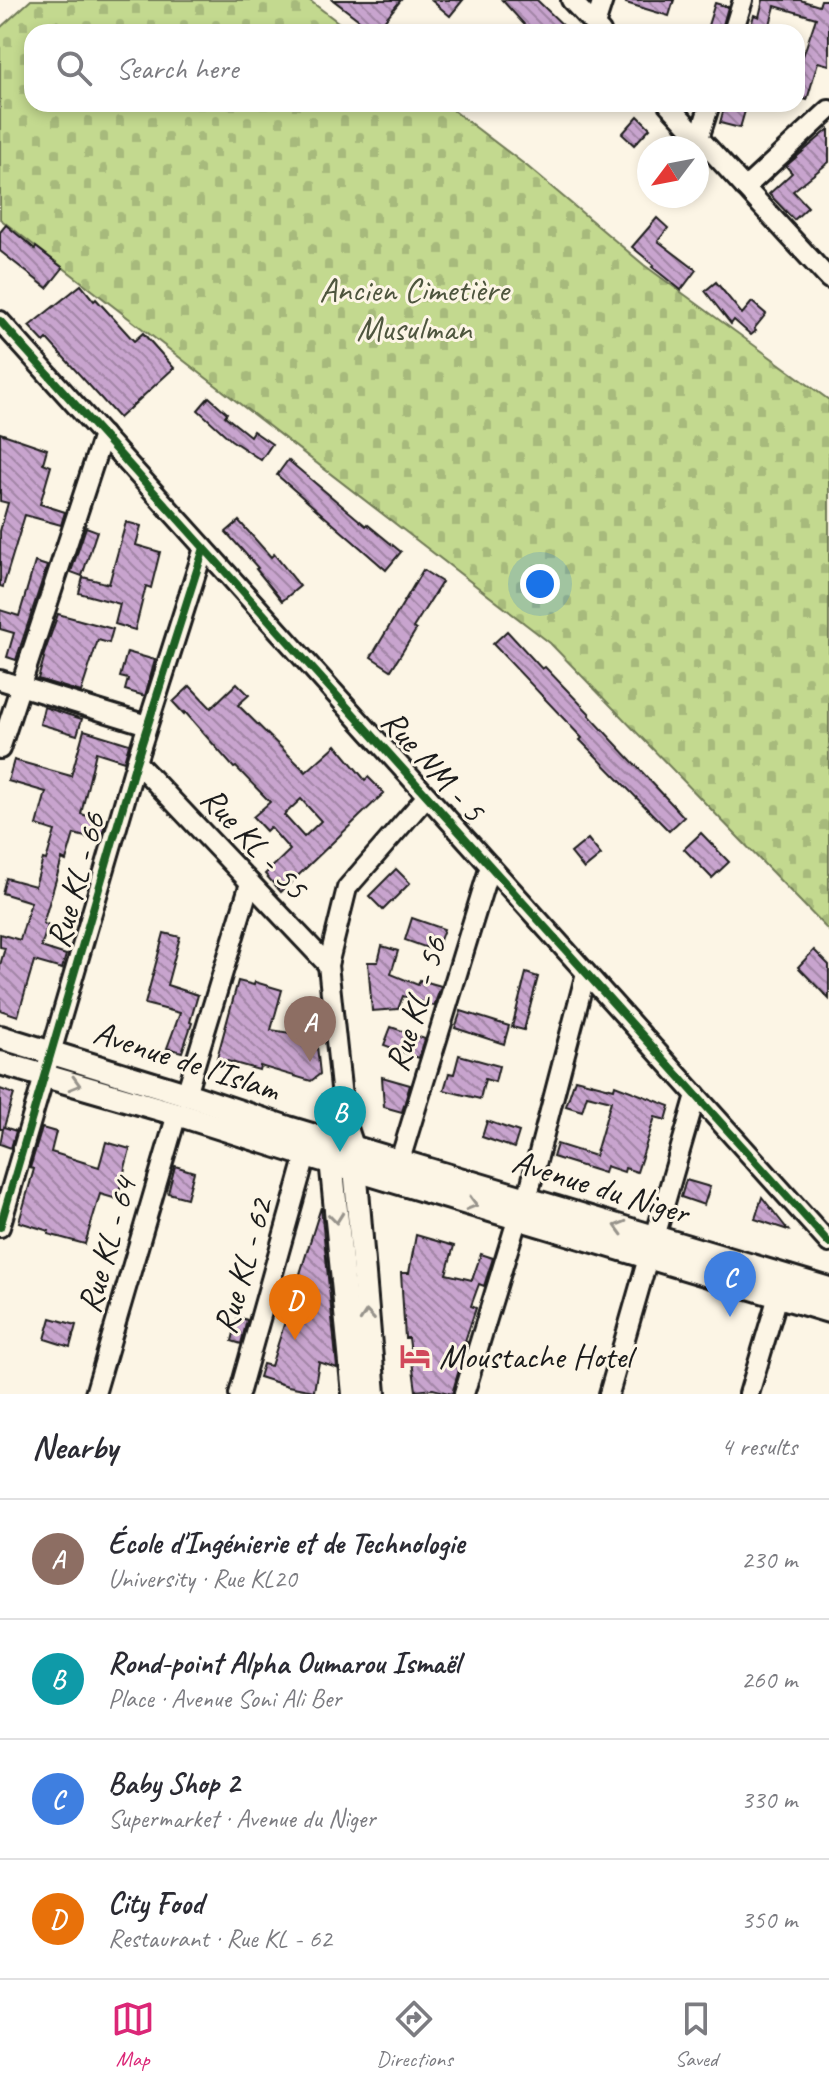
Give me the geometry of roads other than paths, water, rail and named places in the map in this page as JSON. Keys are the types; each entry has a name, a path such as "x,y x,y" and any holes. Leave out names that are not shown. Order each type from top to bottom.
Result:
{"main road":[{"name":"Avenue de l'Islam","path":"0,1037 52,1052 306,1155 354,1146"},
{"name":"Avenue de l'Islam","path":"0,1063 288,1128 330,1151"},
{"name":"Avenue du Niger","path":"354,1146 399,1171 781,1286 829,1311"},
{"path":"354,1146 374,1394"},
{"path":"330,1151 354,1169 399,1171"},
{"path":"330,1151 354,1394"},
{"name":"Avenue du Niger","path":"781,1286 829,1289"}],"street":[{"path":"571,0 593,24"},
{"path":"599,24 603,0"},
{"path":"736,24 743,0"},
{"path":"745,188 829,110"},
{"path":"675,112 697,136"},
{"path":"700,136 707,112"},
{"path":"709,149 829,279"},
{"name":"Rue NM - 5","path":"0,321 829,1243"},
{"path":"0,749 103,435"},
{"name":"Rue KL - 66","path":"0,1227 147,725 204,548"},
{"path":"0,680 147,725"},
{"name":"Rue KL - 55","path":"136,762 328,965"},
{"path":"354,1146 344,1116 328,965 347,888 427,796"},
{"name":"Rue KL - 56","path":"399,1171 490,866"},
{"name":"Rue KL - 64","path":"95,1394 250,883"},
{"path":"464,1394 522,1208 586,973"},
{"path":"609,1394 696,1095"},
{"path":"330,1151 344,1116"},
{"name":"Rue KL - 62","path":"239,1394 306,1155"},
{"path":"749,1394 781,1286"}],"place":[{"name":"École d'Ingénierie et de Technologie","path":"310,1062"},
{"name":"Rond-point Alpha Oumarou Ismaël","path":"340,1152"},
{"name":"Baby Shop 2","path":"730,1317"},
{"name":"City Food","path":"295,1340"},
{"name":"Moustache Hotel","path":"415,1356"}],"park label":[{"name":"Ancien Cimetière Musulman","path":"414,308"}]}
